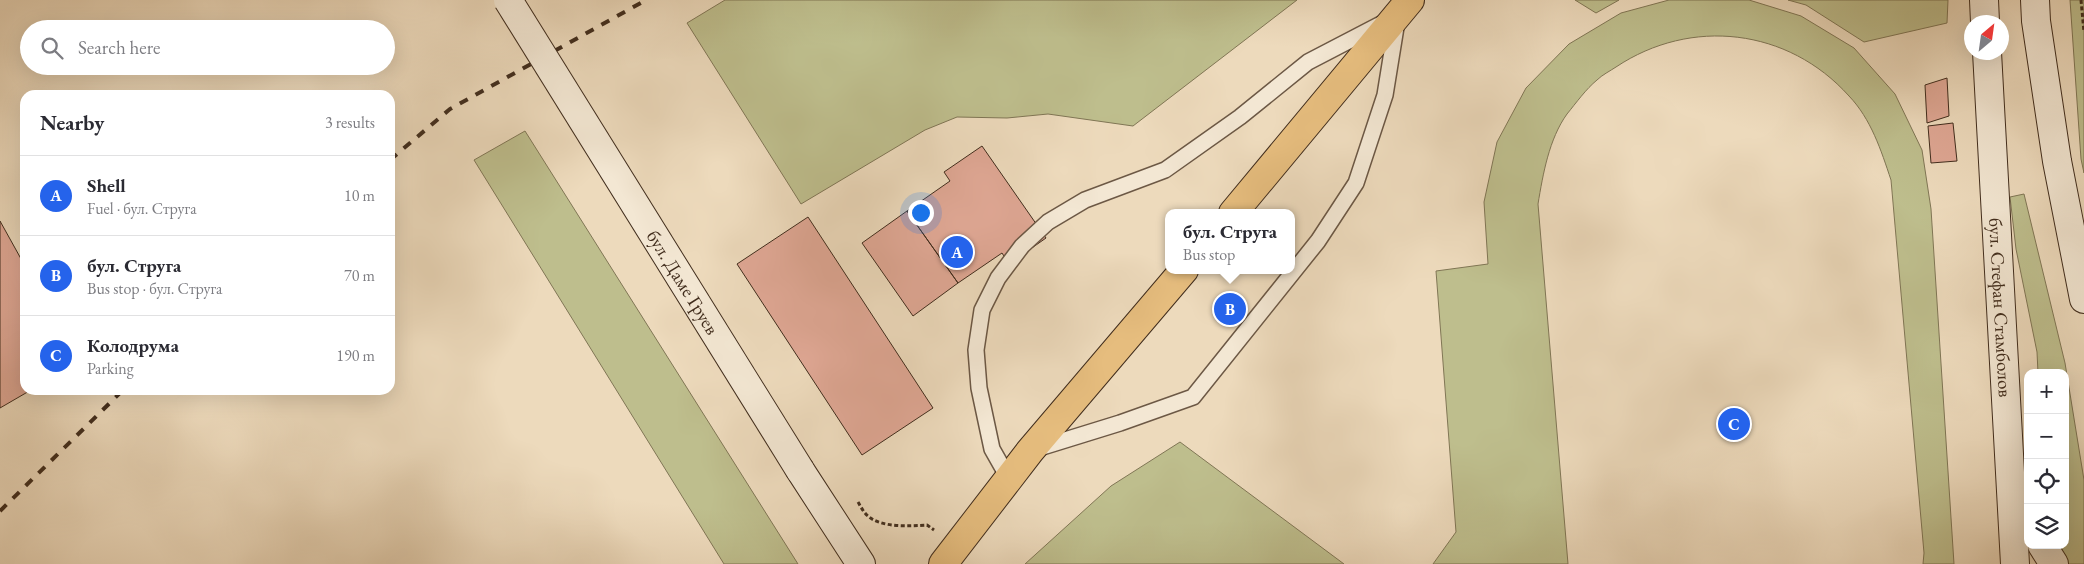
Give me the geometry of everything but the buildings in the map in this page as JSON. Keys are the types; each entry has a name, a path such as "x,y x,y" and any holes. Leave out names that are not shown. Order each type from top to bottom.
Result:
{"main road":[{"name":"бул. Даме Груев","path":"508,0 800,470 861,564"},
{"path":"1236,209 1404,8"},
{"path":"2035,10 2057,161 2084,299"},
{"name":"бул. Стефан Стамболов","path":"1987,60 2015,564"},
{"path":"943,564 1030,451 1181,274"},
{"path":"2010,494 2024,516"},
{"path":"2045,549 2054,564"}],"lane":[{"path":"1295,270 1318,241 1356,183 1385,95 1404,8"},
{"path":"1008,479 995,458 992,449 979,388 976,350 982,310 998,278 1022,246 1048,222 1085,200 1165,170 1240,117 1308,62 1404,8"},
{"path":"1030,451 1120,423 1193,397 1292,274"}],"path":[{"path":"2081,0 2084,32"},
{"path":"857,501 868,517 895,527 927,525"}],"green space":[{"path":"725,0 1297,0 1133,126 1048,114 1007,118 957,117 925,130 801,204 687,23"},
{"path":"1575,0 1619,0 1596,13"},
{"path":"1669,0 1749,0 1801,16 1854,48 1895,94 1922,150 1931,209 1954,564 1923,564 1924,553 1891,180 1874,135 1857,105 1849,96 1825,73 1797,56 1768,44 1738,37 1707,36 1675,41 1645,51 1601,76 1567,114 1556,134 1548,157 1538,204 1568,564 1433,564 1456,532 1436,271 1488,264 1484,202 1497,142 1526,88 1569,44 1621,13"},
{"path":"1788,0 1948,0 1947,23 1864,42 1806,5"},
{"path":"2070,0 2084,0 2084,173 2081,159"},
{"path":"525,131 798,564 724,564 474,160"},
{"path":"2024,194 2066,369 2038,369 2037,352 2016,249 2010,197"},
{"path":"2069,388 2084,480 2084,564 2068,564 2062,549 2069,549"},
{"path":"1180,442 1344,564 1025,564 1111,486"}],"railway":[{"path":"395,156 450,109 646,0"},
{"path":"0,511 118,395"}],"place":[{"name":"Shell","path":"957,252"},
{"name":"бул. Струга","path":"1230,309"},
{"name":"Колодрума","path":"1734,424"}]}
